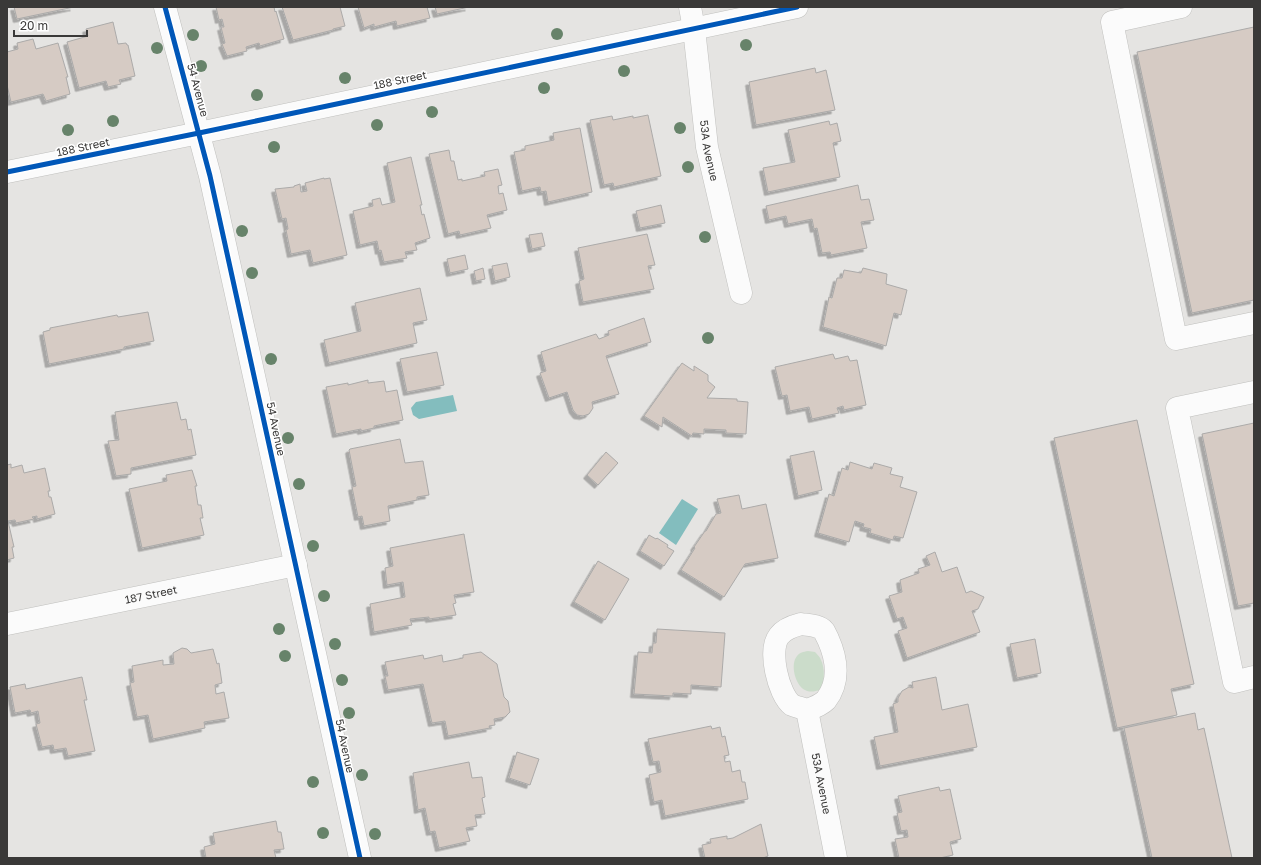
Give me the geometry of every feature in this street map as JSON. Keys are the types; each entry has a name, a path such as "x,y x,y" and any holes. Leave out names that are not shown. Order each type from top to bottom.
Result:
{"street":[{"name":"54 Avenue","path":"165,7 210,176 360,858"},
{"name":"53A Avenue","path":"690,7 707,147 741,293"},
{"name":"188 Street","path":"7,172 694,30 797,7"},
{"path":"1181,7 1112,22 1176,339 1254,323"},
{"path":"1254,392 1177,408 1234,682 1254,677"},
{"name":"187 Street","path":"7,624 296,564"},
{"name":"53A Avenue","path":"807,710 836,858"}],"green space":[{"path":"802,652 815,652 820,658 824,671 822,687 820,690 811,692 801,687 796,679 794,669 797,656"}],"water":[{"path":"453,395 457,411 419,419 413,415 411,408 416,402"},
{"path":"682,499 698,509 676,545 659,533"}],"building":[{"path":"14,7 74,7 17,19"},
{"path":"216,7 274,7 284,39 260,46 259,43 246,47 247,51 227,56 222,44 225,43 221,27 224,27 222,19 219,20"},
{"path":"282,7 340,7 345,26 293,40"},
{"path":"358,7 427,7 430,18 397,26 396,21 374,27 374,24 364,28"},
{"path":"435,7 469,7 437,14"},
{"path":"113,22 118,44 126,43 128,45 135,76 119,80 121,84 108,87 106,81 79,88 67,42 88,36 86,29"},
{"path":"1254,27 1254,300 1192,313 1137,52"},
{"path":"33,39 36,49 58,43 68,77 66,77 70,94 46,101 43,94 11,102 7,85 7,52 18,49 17,43"},
{"path":"815,68 816,73 826,70 835,110 756,125 749,82"},
{"path":"648,115 661,176 614,187 613,183 604,185 590,120 612,116 613,120"},
{"path":"829,121 830,125 837,123 841,141 833,143 840,177 768,192 763,168 795,162 788,130"},
{"path":"580,128 592,192 548,202 546,191 541,192 540,187 522,191 514,152 525,150 525,146 554,140 553,133"},
{"path":"449,150 451,161 454,161 458,180 462,179 462,181 485,176 484,172 498,169 502,185 498,186 499,194 503,193 507,210 487,215 491,228 460,235 459,231 448,234 429,154"},
{"path":"411,157 422,205 420,205 422,215 424,214 430,238 415,243 417,250 405,252 407,258 384,262 381,250 379,251 377,241 360,245 353,211 373,206 372,200 380,198 382,205 395,202 387,163"},
{"path":"330,178 347,255 313,263 310,250 291,254 286,230 288,229 286,218 282,219 275,189 294,187 300,184 301,192 307,191 305,183"},
{"path":"858,185 861,200 869,199 874,220 861,222 867,248 831,255 830,252 822,253 817,228 814,229 812,219 788,224 786,216 769,220 766,206"},
{"path":"661,205 665,223 640,228 636,211"},
{"path":"542,233 545,246 532,249 529,235"},
{"path":"647,234 655,265 648,266 654,289 583,302 579,281 584,279 578,248"},
{"path":"465,255 468,269 450,273 447,259"},
{"path":"507,263 510,277 495,281 492,266"},
{"path":"483,268 485,279 476,281 474,271"},
{"path":"863,268 887,274 886,284 907,290 901,315 894,313 886,346 823,327 829,297 832,298 837,278 842,278 844,270 861,273"},
{"path":"420,288 427,320 413,323 417,343 329,363 324,340 361,331 355,303"},
{"path":"148,312 154,341 124,347 124,349 49,364 43,332 50,330 50,328 117,315 118,317"},
{"path":"644,318 651,342 606,356 619,394 592,402 593,408 589,414 583,416 577,415 573,410 567,392 549,398 540,373 546,371 541,352 596,334 599,339 609,335 608,331"},
{"path":"437,352 444,385 407,392 400,359"},
{"path":"833,354 835,359 848,356 850,361 857,360 866,405 844,410 843,406 837,408 839,413 812,419 809,407 790,411 787,395 782,396 775,367"},
{"path":"682,363 694,371 694,366 708,375 708,381 715,387 707,398 737,399 737,401 748,402 746,434 726,433 726,430 704,429 704,434 693,433 692,436 663,417 662,427 644,416"},
{"path":"368,380 368,383 384,381 386,392 397,390 403,420 374,426 374,428 361,431 361,429 336,434 326,387 348,383 348,385"},
{"path":"177,402 181,420 186,419 188,430 191,429 196,455 131,468 131,474 116,476 108,441 119,440 115,412"},
{"path":"1137,420 1194,684 1171,689 1177,715 1117,728 1054,438"},
{"path":"1254,423 1254,603 1238,606 1202,434"},
{"path":"400,439 405,463 423,461 429,495 417,497 417,500 388,506 390,521 364,526 362,516 358,517 352,487 356,486 349,450"},
{"path":"814,451 822,490 798,496 790,456"},
{"path":"606,452 618,463 598,485 587,475"},
{"path":"850,462 872,469 874,463 892,468 890,474 903,477 900,487 917,492 903,538 894,536 893,540 870,533 871,529 863,527 864,524 855,521 849,542 818,533 829,494 834,496 842,468 848,470"},
{"path":"11,464 11,468 22,465 24,473 45,468 50,491 48,491 49,497 51,497 55,514 37,519 37,516 32,517 34,519 16,523 15,520 8,521 14,547 12,547 14,558 7,560 7,465"},
{"path":"192,470 197,486 195,486 198,505 201,505 203,518 200,518 204,535 142,548 129,489 167,481 166,475"},
{"path":"739,495 742,509 766,504 778,558 745,564 724,597 681,570 716,514 721,513 717,499"},
{"path":"464,534 474,592 454,595 456,603 453,604 456,615 429,619 429,617 410,619 412,625 374,632 370,604 405,597 403,582 387,585 385,568 393,566 390,548"},
{"path":"649,535 668,545 667,547 674,551 664,566 640,551"},
{"path":"935,552 942,572 957,567 966,593 971,591 984,597 978,609 972,611 980,632 907,658 898,631 907,628 903,617 897,619 889,596 902,592 900,580 919,573 918,569 930,565 926,556"},
{"path":"598,561 629,579 605,620 574,602"},
{"path":"657,629 725,633 721,687 691,685 691,694 673,693 673,696 634,694 638,652 652,653 653,643 656,643"},
{"path":"1035,639 1041,673 1017,678 1010,644"},
{"path":"182,648 187,649 191,653 213,649 217,664 219,663 222,683 215,685 216,694 224,692 229,718 204,722 205,728 153,739 148,715 137,717 130,683 134,682 132,666 163,660 163,665 174,664 173,653"},
{"path":"481,652 497,664 504,697 508,701 510,712 505,717 494,719 495,725 489,726 490,728 448,736 445,721 432,723 423,684 388,690 385,676 388,676 385,662 423,655 424,659 442,655 443,662 463,658 463,655"},
{"path":"82,677 87,700 84,700 95,751 68,756 66,748 54,750 53,745 42,747 36,724 40,723 38,711 31,713 30,710 15,713 10,687 25,684 26,689"},
{"path":"936,677 942,710 968,704 977,747 880,766 874,737 898,732 893,704 898,702 898,698 902,691 909,687 913,688 912,682"},
{"path":"1195,713 1198,730 1204,728 1232,858 1152,858 1124,728"},
{"path":"711,726 712,729 720,727 722,737 725,736 729,755 724,756 725,762 730,761 732,772 740,770 742,782 745,782 748,799 665,816 662,800 654,802 649,775 661,772 659,761 653,762 648,739"},
{"path":"517,752 539,759 530,785 509,778"},
{"path":"469,762 472,778 482,777 485,797 482,798 485,814 475,815 477,826 466,828 470,841 439,848 435,831 430,832 425,808 418,810 413,773"},
{"path":"939,787 940,791 950,789 961,839 950,842 953,855 940,858 899,858 895,839 908,837 907,830 901,831 897,813 902,812 898,796"},
{"path":"276,821 278,832 281,832 284,849 274,850 276,858 206,858 204,847 215,844 213,833"},
{"path":"761,824 768,856 763,858 705,858 702,845 711,843 710,839 727,836 727,839 733,838"}],"cycle path":[{"path":"165,7 210,176 360,858"},
{"path":"7,172 797,7"}]}
